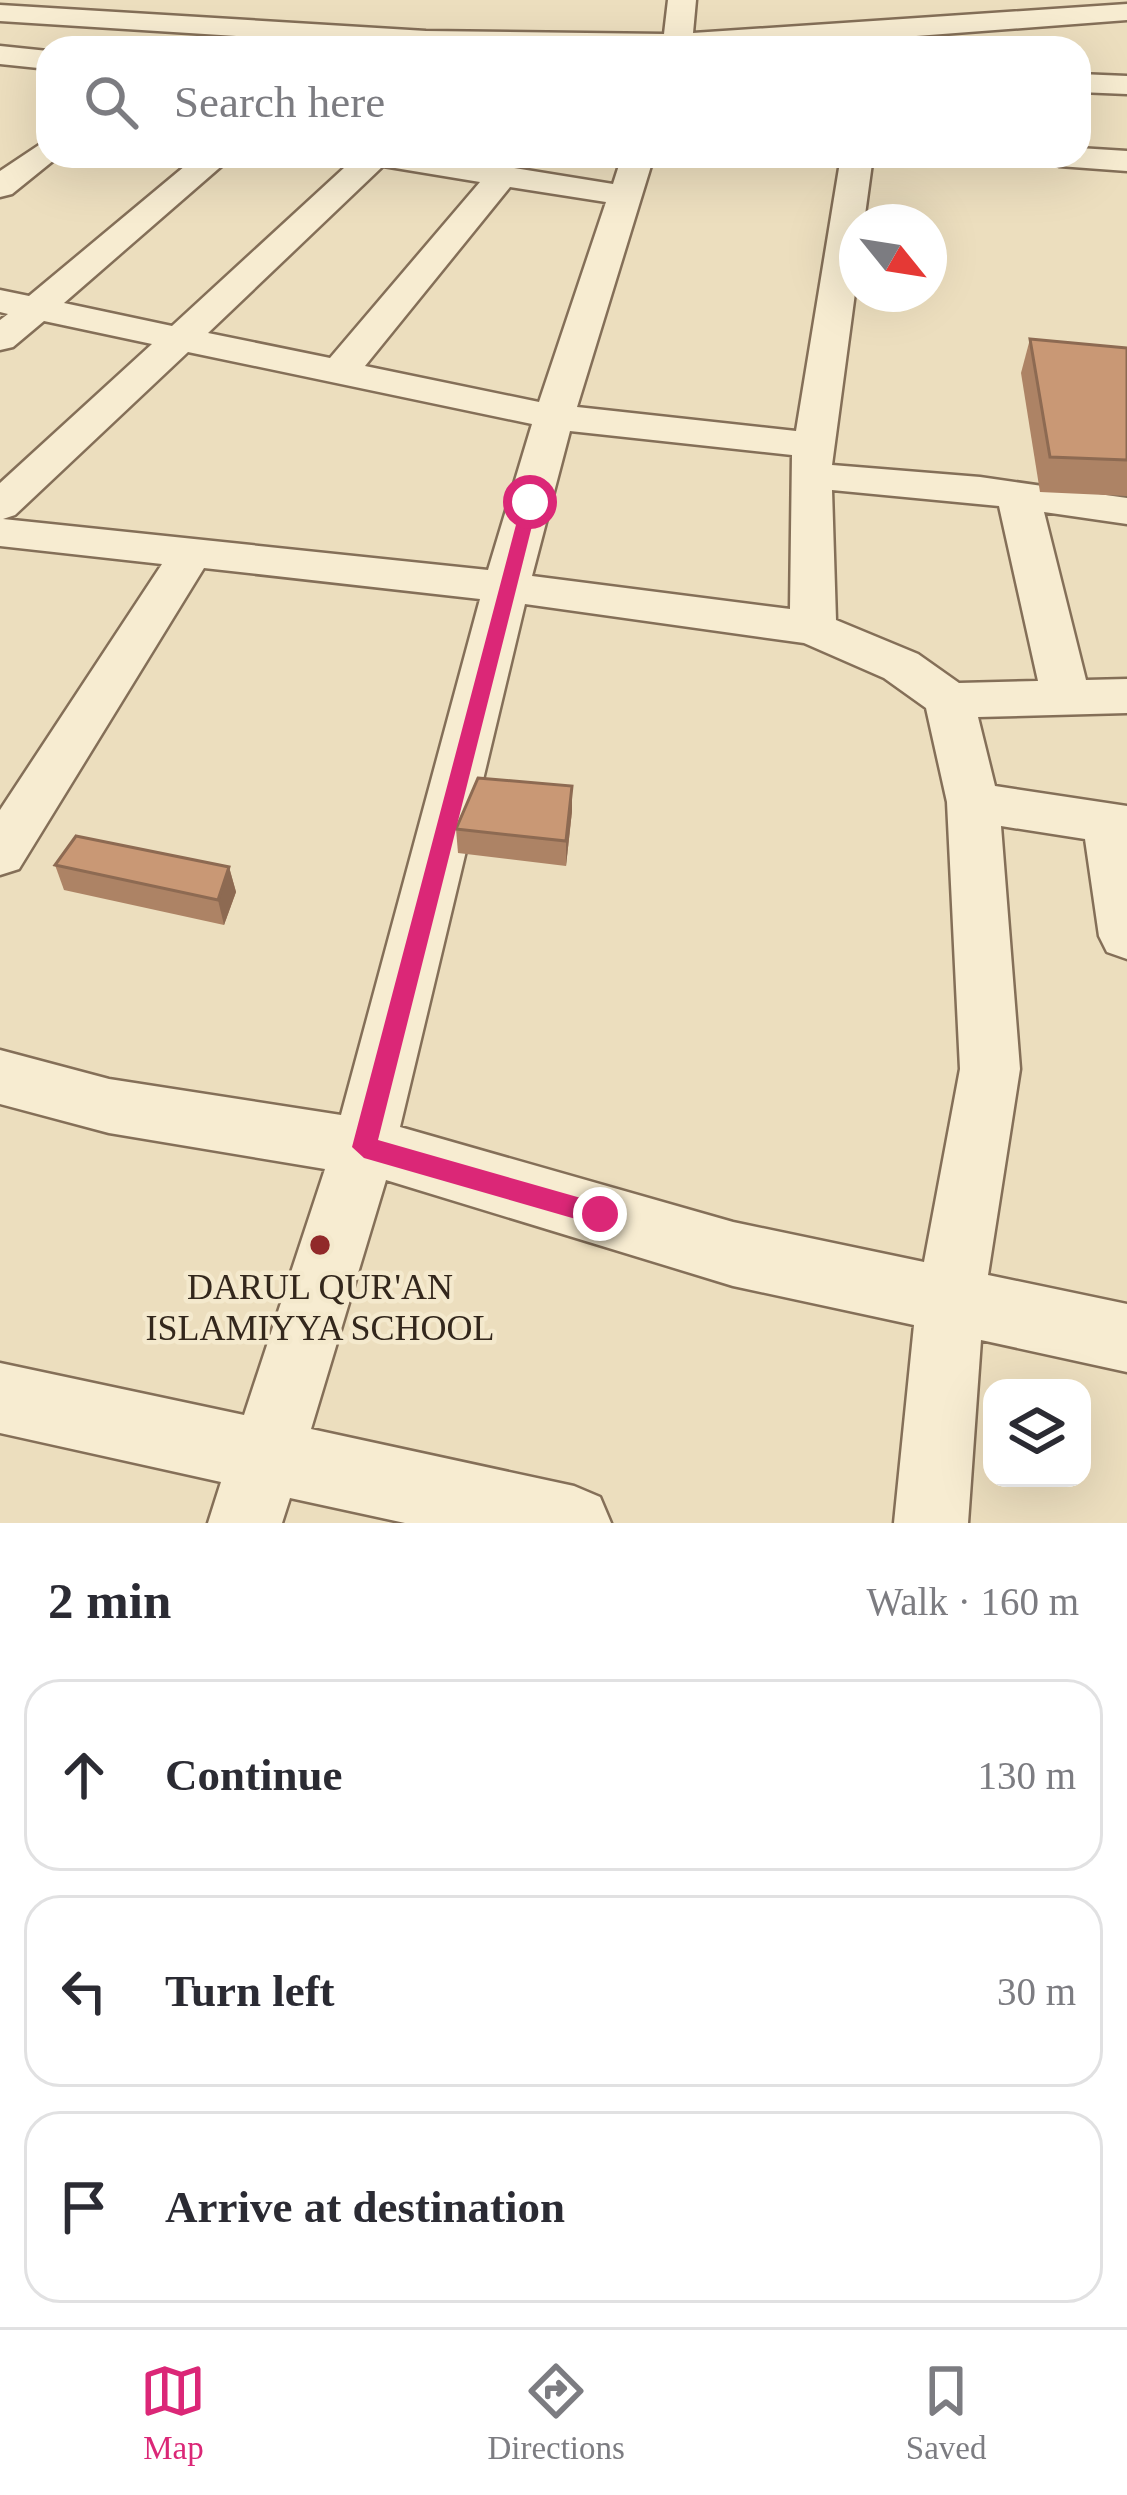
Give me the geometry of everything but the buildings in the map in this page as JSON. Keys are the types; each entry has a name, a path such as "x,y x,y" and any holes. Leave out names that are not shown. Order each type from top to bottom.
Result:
{"street":[{"path":"330,36 358,0"},
{"path":"679,36 682,0"},
{"path":"856,0 871,36"},
{"path":"7,9 267,36"},
{"path":"972,36 1127,12"},
{"path":"4,60 36,60"},
{"path":"1091,84 1127,85"},
{"path":"0,187 36,158"},
{"path":"1091,158 1127,161"},
{"path":"0,339 18,305 201,168"},
{"path":"0,506 364,168"},
{"path":"255,1491 364,1147 506,587 630,176 502,176 452,168"},
{"path":"813,628 813,461 855,168"},
{"path":"339,372 502,176"},
{"path":"18,305 554,417 1019,498 1127,511"},
{"path":"1019,498 1066,696"},
{"path":"0,532 506,587 813,628 901,666 949,700 1127,696"},
{"path":"0,854 191,554"},
{"path":"931,1523 950,1304 990,1069 973,802 949,700"},
{"path":"973,802 1118,825 1127,936"},
{"path":"0,1077 109,1106 364,1147 733,1253 950,1304 1127,1338"},
{"path":"0,1398 255,1491 574,1523"}],"place":[{"name":"DARUL QUR'AN ISLAMIYYA SCHOOL","path":"320,1245"}],"route":[{"path":"530,502 364,1147 600,1214"}]}
